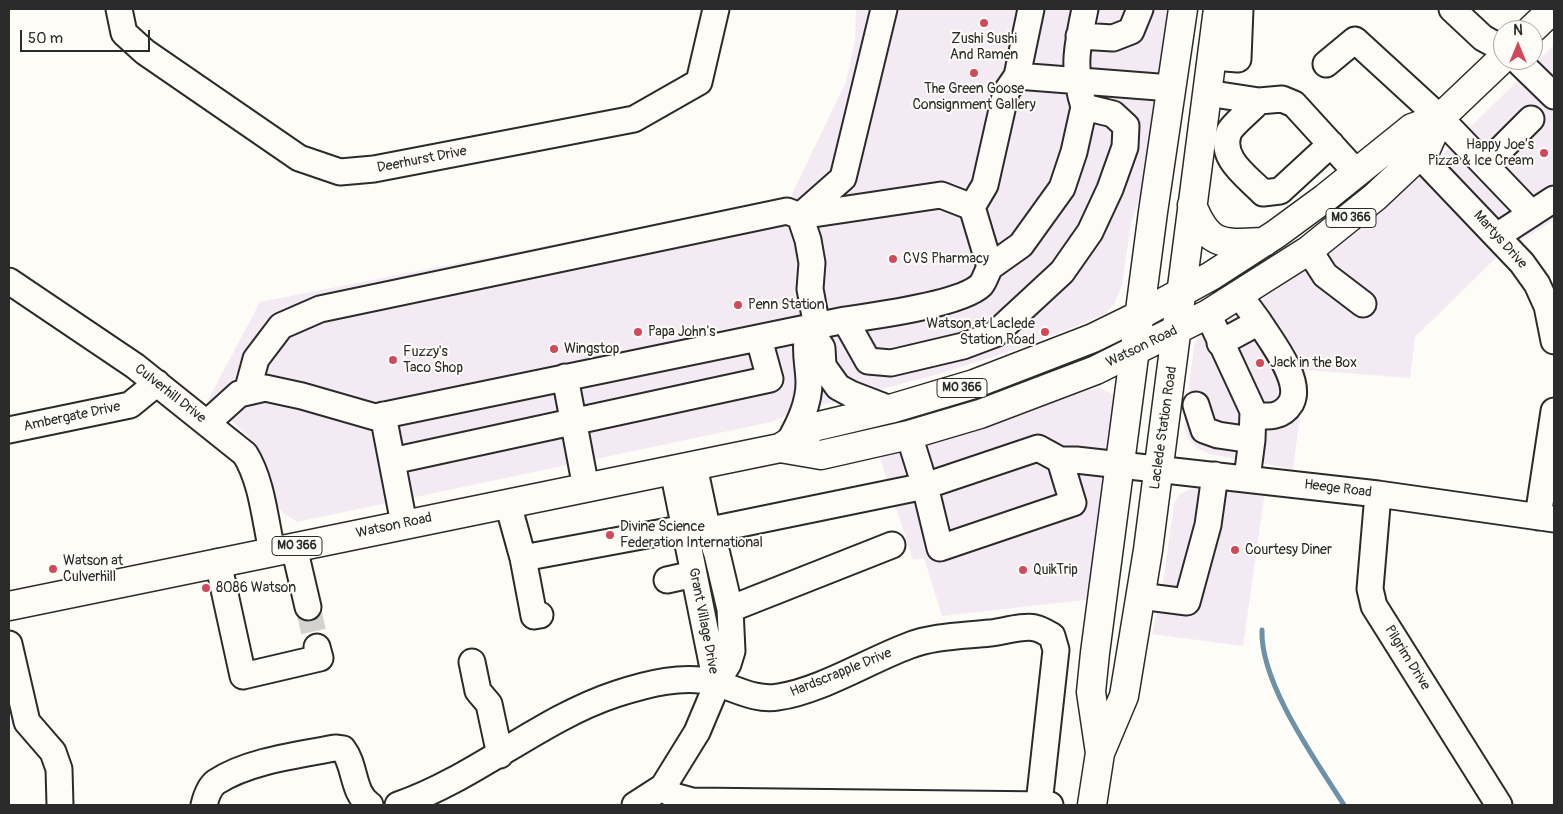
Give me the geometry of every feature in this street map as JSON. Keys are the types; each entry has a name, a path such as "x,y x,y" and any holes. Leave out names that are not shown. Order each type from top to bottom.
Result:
{"main road":[{"name":"Laclede Station Road","path":"1100,753 1091,692 1135,352 1183,9"},
{"name":"Laclede Station Road","path":"1092,805 1100,753 1124,696 1140,596 1218,9"},
{"name":"Watson Road","path":"785,445 821,455 909,434 1021,400 1135,352 1208,314 1240,296 1309,250 1375,197 1426,150 1440,118 1493,68"},
{"name":"Watson Road","path":"9,606 684,468 785,445 814,427 890,408 1012,370 1093,338 1180,293 1264,242 1357,174 1412,128 1440,118"},
{"path":"1192,205 1200,223 1208,234 1217,240 1240,243 1264,242"}],"street":[{"name":"Deerhurst Drive","path":"120,9 124,33 145,52 299,158 340,172 374,169 634,120 699,82 716,9"},
{"path":"800,216 843,178 884,9"},
{"path":"990,267 972,207 985,185 1006,92 1017,76 1032,9"},
{"path":"206,423 239,394 265,388 302,396 374,417 845,320 890,314 954,298 980,285 990,267 1021,245 1062,188 1074,152 1084,107 1076,82 1076,54 1084,9"},
{"path":"1079,36 1112,38 1131,30 1140,9"},
{"path":"1212,57 1238,59 1240,9"},
{"path":"1437,9 1449,21 1468,14 1483,38 1493,44"},
{"path":"1326,64 1355,40 1440,118 1531,213"},
{"path":"1530,70 1550,85"},
{"path":"1017,76 1172,88"},
{"path":"1207,93 1259,101 1282,99 1294,104 1357,174"},
{"path":"1259,101 1229,131 1226,148 1230,159 1263,193 1280,191 1331,144"},
{"path":"845,320 868,361 891,364 963,346 995,334 1062,272 1090,232 1110,189 1124,147 1126,126 1114,114 1084,107"},
{"path":"1485,164 1531,119"},
{"name":"Martys Drive","path":"1420,156 1522,263 1537,284 1547,306 1554,340"},
{"path":"247,392 256,359 281,326 320,309 787,211 800,216 941,194 972,207"},
{"path":"1497,236 1554,199"},
{"path":"785,445 807,400 809,382 806,365 813,327 810,289 812,263 808,240 800,216"},
{"path":"1309,250 1325,275 1363,304"},
{"name":"Culverhill Drive","path":"9,281 135,366 245,454 250,462 283,549 308,607"},
{"path":"1240,296 1294,382 1295,396 1287,409 1278,415 1253,416"},
{"path":"1208,314 1253,411 1252,440 1247,478"},
{"path":"1220,343 1258,322"},
{"path":"813,327 822,348 823,366 838,387 851,394 890,408"},
{"path":"392,461 770,379 759,339"},
{"path":"565,377 586,488"},
{"name":"Ambergate Drive","path":"9,430 130,405 157,383"},
{"path":"1196,405 1204,430 1218,435 1252,440"},
{"path":"1546,518 1554,411"},
{"path":"383,415 404,524"},
{"path":"523,558 693,531 925,486 1038,448 1060,460 1073,503 940,548 925,486 909,434"},
{"name":"Heege Road","path":"1060,460 1120,464 1247,478 1378,494 1546,518"},
{"name":"Grant Village Drive","path":"684,468 693,531 694,574 716,683"},
{"path":"1140,596 1187,602 1208,525 1215,475"},
{"name":"Pilgrim Drive","path":"1378,494 1370,589 1374,606 1499,805"},
{"path":"508,504 523,558 534,616 540,615"},
{"name":"Grant Village Drive","path":"635,805 663,787 697,732 716,683 728,664 732,650 730,609 717,554 693,531"},
{"path":"730,609 892,545"},
{"path":"218,562 243,676 320,658 317,647"},
{"path":"667,580 694,574"},
{"name":"Hardscrapple Drive","path":"398,805 417,798 500,755 554,722 583,707 617,694 676,679 716,683 757,696 778,698 811,688 910,645 948,637 1033,627 1052,636 1056,650 1044,805"},
{"path":"9,644 27,722 53,752 59,769 60,805"},
{"path":"472,662 478,691 490,704 500,755"},
{"path":"204,805 206,794 215,782 231,775 264,763 335,748 344,749 362,800 370,805"},
{"path":"663,787 674,796 692,801 1044,805"}],"shaded area":[{"path":"856,9 1175,9 1150,167 1131,223 1122,285 1114,304 1105,314 1026,346 942,373 792,413 771,422 297,522 282,512 272,500 258,452 249,437 208,400 260,302 790,198 846,82 855,41"},
{"path":"1554,45 1554,220 1521,241 1444,162 1444,153 1529,70 1543,70 1543,56"},
{"path":"1418,175 1426,175 1499,255 1415,337 1410,378 1306,370 1293,469 1209,454 1197,448 1187,437 1184,427 1194,345 1199,335 1260,301 1359,231"},
{"path":"1101,388 1116,396 1094,599 942,616 924,558 913,560 879,455 947,439 1088,390"},
{"path":"1205,487 1265,491 1243,646 1152,634 1162,590 1174,504 1179,495 1190,489"}],"waterway":[{"path":"1262,630 1264,651 1270,674 1280,697 1305,744 1344,805"}],"tunnel":[{"path":"308,607 317,647"}],"place":[{"name":"Zushi Sushi And Ramen","path":"984,23"},
{"name":"The Green Goose Consignment Gallery","path":"974,73"},
{"name":"Happy Joe’s Pizza & Ice Cream","path":"1544,153"},
{"name":"CVS Pharmacy","path":"893,259"},
{"name":"Penn Station","path":"738,305"},
{"name":"Papa John's","path":"638,332"},
{"name":"Watson at Laclede Station Road","path":"1045,332"},
{"name":"Wingstop","path":"554,349"},
{"name":"Fuzzy's Taco Shop","path":"393,360"},
{"name":"Jack in the Box","path":"1260,363"},
{"name":"Divine Science Federation International","path":"610,535"},
{"name":"Courtesy Diner","path":"1235,550"},
{"name":"Watson at Culverhill","path":"53,569"},
{"name":"QuikTrip","path":"1023,570"},
{"name":"8086 Watson","path":"206,588"}]}
